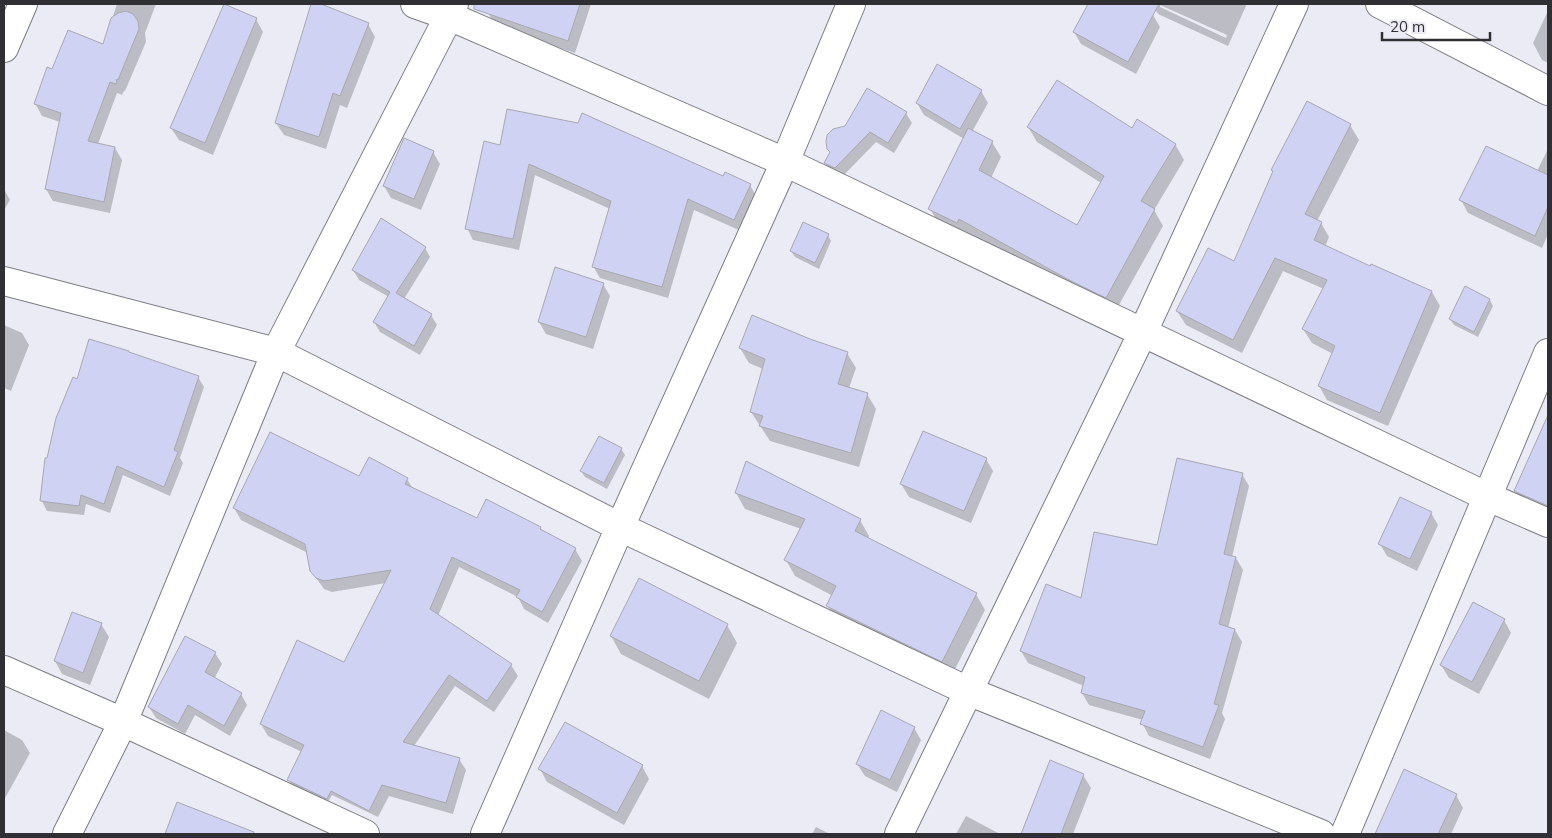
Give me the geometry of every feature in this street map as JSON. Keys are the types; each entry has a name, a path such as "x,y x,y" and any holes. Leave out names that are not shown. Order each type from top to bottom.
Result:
{"street":[{"path":"4,48 23,4"},
{"path":"415,4 452,10 784,162 1486,496 1548,523"},
{"path":"486,834 620,527 784,162 851,4"},
{"path":"899,834 1143,332 1294,4"},
{"path":"1380,4 1548,91"},
{"path":"67,834 123,722 276,352 452,10"},
{"path":"4,280 276,352 620,527 968,691 1321,834"},
{"path":"1345,834 1486,496 1548,353"},
{"path":"4,670 123,722 365,834"}],"building":[{"path":"224,4 257,18 205,143 170,128"},
{"path":"311,4 321,4 369,23 340,96 333,93 319,137 275,123"},
{"path":"474,4 580,4 568,41 474,9"},
{"path":"1088,4 1159,4 1128,62 1073,32"},
{"path":"126,11 133,14 138,21 139,29 116,84 110,82 88,141 115,147 104,202 45,189 61,113 34,104 47,67 52,69 68,30 103,44 111,18 118,13"},
{"path":"937,64 982,90 960,129 916,103"},
{"path":"1057,80 1132,128 1137,119 1176,144 1141,201 1155,209 1106,298 1071,281 959,219 957,223 928,209 968,128 993,141 979,170 1077,225 1104,176 1027,127"},
{"path":"867,88 907,112 888,143 870,132 835,168 824,163 830,152 827,149 827,135 833,129 845,126"},
{"path":"1307,101 1351,124 1305,214 1322,222 1314,240 1370,266 1371,264 1432,291 1380,413 1318,386 1335,346 1302,329 1327,280 1275,258 1233,340 1176,311 1208,248 1234,261 1273,171 1271,170"},
{"path":"507,109 578,123 582,113 723,176 725,172 751,184 734,220 688,199 662,287 592,267 611,201 529,164 513,239 465,229 484,141 500,145"},
{"path":"404,138 434,151 414,199 383,186"},
{"path":"1486,146 1548,175 1548,207 1535,236 1459,200"},
{"path":"381,218 426,247 396,293 432,314 414,346 373,322 390,292 352,270"},
{"path":"803,222 829,234 815,263 790,251"},
{"path":"555,267 604,283 586,337 538,322"},
{"path":"1465,286 1490,299 1474,332 1449,319"},
{"path":"752,315 810,339 848,352 838,384 868,393 851,453 759,426 763,416 750,412 765,359 739,348"},
{"path":"89,339 199,376 174,450 178,452 164,487 117,466 104,504 81,495 79,506 40,501 45,458 47,458 56,418 73,377 77,379"},
{"path":"1548,415 1548,506 1514,491"},
{"path":"923,431 987,458 964,511 900,484"},
{"path":"270,432 359,476 369,457 408,478 405,484 477,518 486,499 541,527 540,529 576,548 542,612 516,597 520,590 452,557 430,609 512,664 487,701 449,675 403,742 460,758 446,803 382,785 369,811 331,791 327,799 287,780 304,745 260,724 297,640 344,662 391,570 324,581 316,578 310,571 305,544 233,508"},
{"path":"599,436 622,448 604,483 580,471"},
{"path":"1177,458 1243,473 1224,554 1236,557 1219,624 1235,629 1214,704 1219,705 1203,747 1140,724 1145,711 1081,693 1085,677 1020,651 1046,584 1081,598 1094,532 1157,545"},
{"path":"746,461 861,519 855,531 977,593 942,662 826,606 836,586 784,560 805,519 735,493"},
{"path":"1400,497 1432,512 1410,559 1378,544"},
{"path":"639,578 728,624 699,681 610,636"},
{"path":"1473,602 1505,619 1472,682 1440,665"},
{"path":"72,612 102,623 83,673 54,661"},
{"path":"185,636 216,652 205,672 242,693 224,726 188,705 178,724 148,707"},
{"path":"881,710 915,727 890,780 856,764"},
{"path":"565,722 643,765 617,813 538,769"},
{"path":"1050,760 1084,774 1061,834 1021,834"},
{"path":"1404,769 1457,794 1438,834 1375,834"},
{"path":"177,802 254,832 253,834 165,834"}]}
